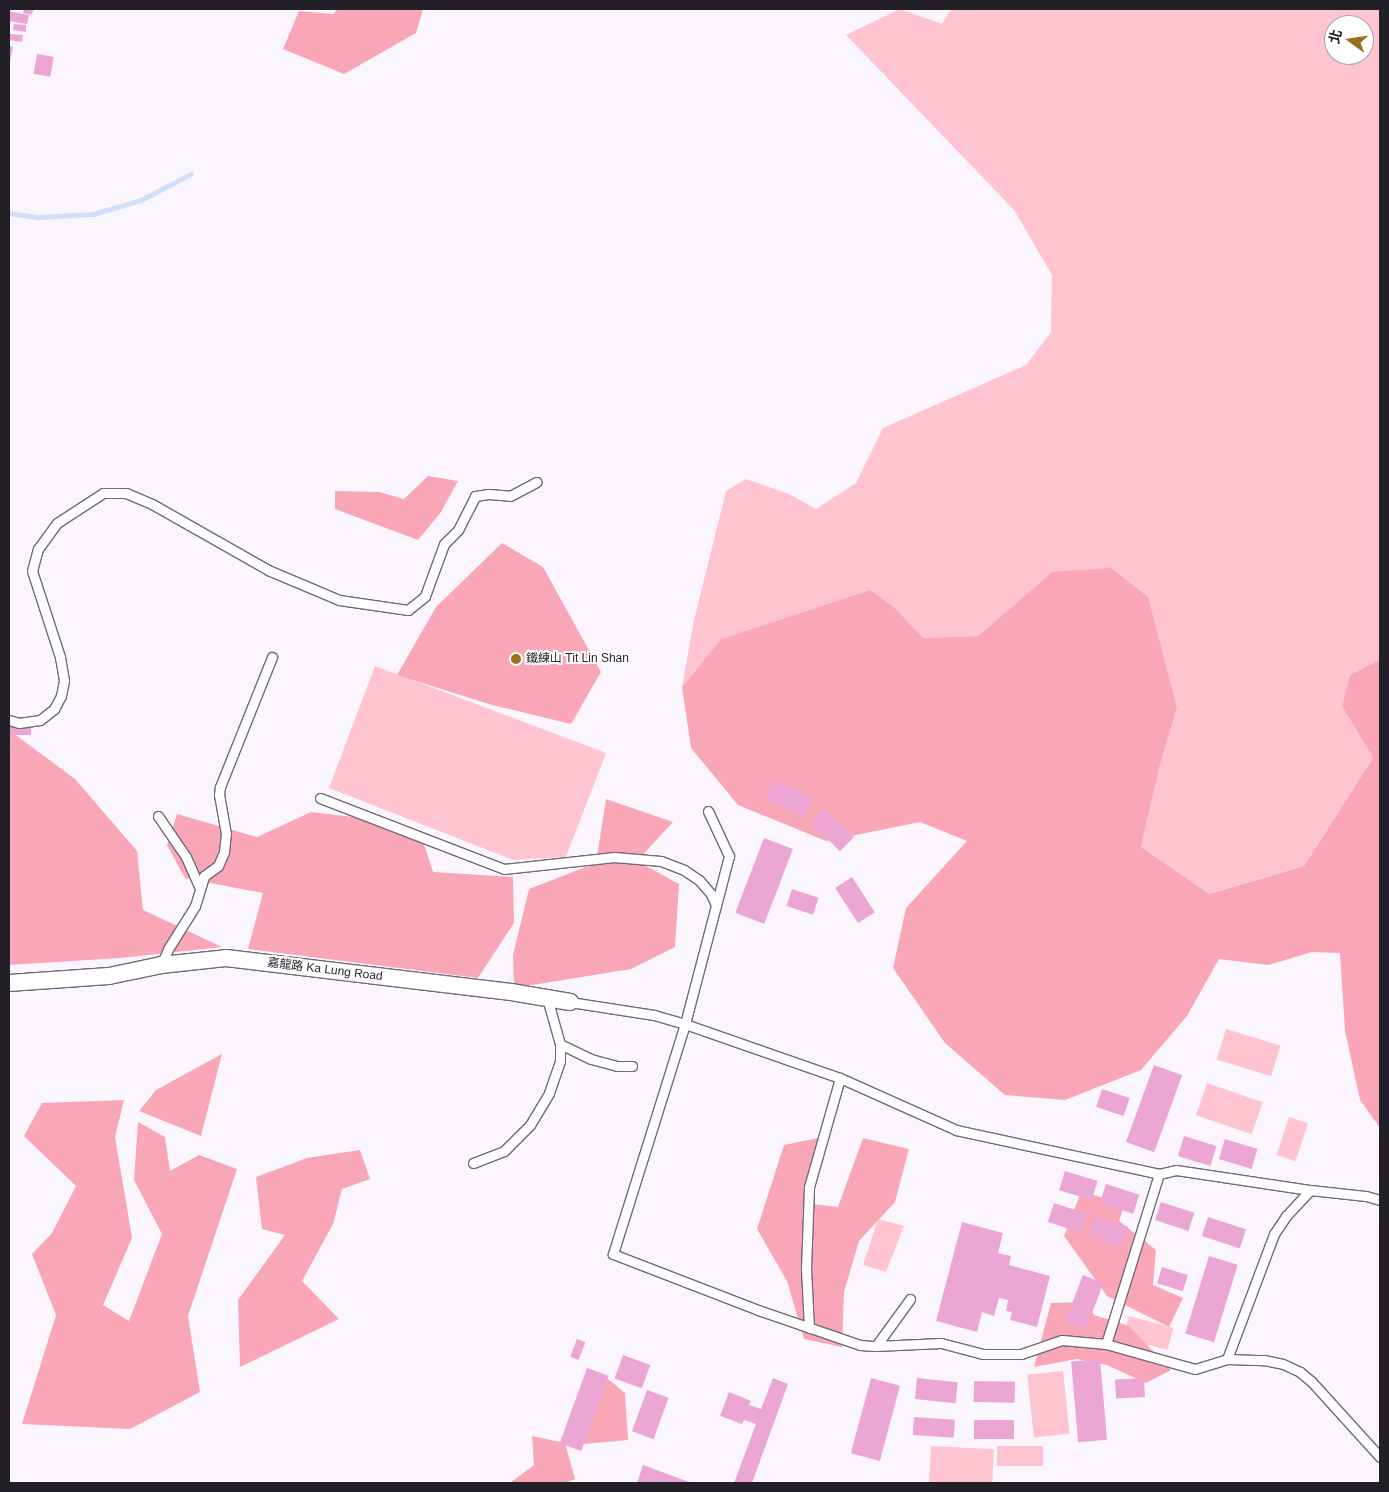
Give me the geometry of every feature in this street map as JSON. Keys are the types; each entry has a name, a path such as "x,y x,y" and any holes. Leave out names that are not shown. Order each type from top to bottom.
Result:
{"street":[{"name":"嘉龍路 Ka Lung Road","path":"9,983 109,976 160,965 226,958 570,1002"}],"lane":[{"path":"9,720 19,723 40,720 54,710 61,696 64,680 60,657 32,571 38,549 57,523 103,494 126,493 152,504 268,570 339,600 408,610 425,596 444,544 458,530 475,496 489,494 510,496 536,482"},
{"path":"160,965 196,906 204,876 218,866 224,852 226,834 219,795 220,787 272,656"},
{"path":"320,798 504,869 614,857 661,861 684,870 699,880 711,894 716,905"},
{"path":"708,811 729,856 685,1024 613,1254 809,1328 860,1345 941,1343 983,1354 1021,1354 1062,1340 1106,1344 1195,1369 1227,1359 1264,1360 1283,1364 1300,1372 1312,1382 1380,1457"},
{"path":"158,816 186,857 200,888"},
{"path":"473,1163 504,1151 530,1125 550,1093 560,1060 560,1044 547,998"},
{"name":"嘉龍路 Ka Lung Road","path":"570,1002 641,1013 685,1024 840,1078 956,1130 1159,1174 1176,1170 1310,1190 1366,1196 1380,1200"},
{"path":"560,1044 591,1058 617,1066 632,1066"},
{"path":"809,1328 806,1268 809,1187 840,1078"},
{"path":"1106,1344 1159,1174"},
{"path":"1227,1359 1274,1234 1286,1216 1310,1190"},
{"path":"876,1346 910,1299"}],"shaded area":[{"path":"338,9 423,9 416,33 344,74 283,49 299,11 333,14"},
{"path":"900,9 942,24 951,9 1380,9 1380,660 1350,675 1342,706 1373,758 1304,866 1208,894 1141,847 1160,765 1177,708 1052,572 978,636 923,638 895,608 870,590 721,639 682,687 694,620 726,491 746,479 789,494 816,509 856,483 883,428 1026,365 1051,332 1052,275 1014,210 846,35"},
{"path":"428,476 458,481 441,512 418,540 335,509 335,491 379,492 404,499"},
{"path":"502,543 543,567 601,672 571,724 492,705 397,675 436,607"},
{"path":"1111,568 1148,597 1177,708 1160,765 1141,847 1209,894 1304,866 1373,758 1342,706 1350,675 1380,660 1380,1128 1360,1100 1345,1031 1340,953 1312,952 1268,965 1219,959 1187,1016 1141,1070 1065,1100 1005,1095 945,1043 893,968 906,908 967,841 920,822 826,841 738,805 691,748 682,687 721,639 870,590 895,608 923,638 978,636 1052,572"},
{"path":"375,666 606,753 566,857 513,860 329,788"},
{"path":"9,730 75,779 137,851 143,910 222,947 120,958 9,965"},
{"path":"606,799 673,822 637,861 679,884 675,947 631,969 514,988 513,955 529,889 596,863"},
{"path":"311,812 361,818 420,832 433,872 513,877 514,923 478,978 248,949 263,893 185,878 167,845 177,814 257,837"},
{"path":"1226,1029 1281,1046 1271,1076 1217,1060"},
{"path":"222,1054 201,1136 139,1111 156,1090"},
{"path":"1207,1083 1263,1102 1252,1134 1196,1115"},
{"path":"124,1100 115,1137 132,1238 103,1305 129,1321 162,1234 134,1180 138,1122 165,1137 170,1171 199,1155 237,1169 188,1316 200,1392 130,1429 22,1424 56,1315 32,1254 52,1233 76,1186 24,1136 42,1103"},
{"path":"1289,1117 1308,1123 1296,1161 1277,1155"},
{"path":"818,1138 803,1203 838,1207 863,1138 909,1149 895,1202 859,1241 844,1292 842,1347 804,1339 787,1281 757,1229 784,1145"},
{"path":"360,1150 370,1179 342,1189 333,1224 302,1281 339,1319 240,1367 238,1300 285,1235 262,1229 256,1177 307,1158"},
{"path":"1081,1192 1125,1203 1119,1221 1156,1250 1153,1285 1183,1298 1169,1327 1107,1296 1064,1236"},
{"path":"878,1219 904,1226 886,1272 863,1265"},
{"path":"1088,1302 1094,1315 1129,1326 1171,1370 1146,1383 1107,1365 1077,1359 1034,1367 1051,1303"},
{"path":"1129,1316 1173,1328 1167,1350 1123,1338"},
{"path":"1063,1371 1070,1434 1034,1437 1027,1375"},
{"path":"608,1379 625,1393 628,1440 584,1444 582,1400"},
{"path":"532,1436 565,1443 575,1479 565,1483 510,1483 534,1465"},
{"path":"931,1446 994,1449 992,1483 929,1483"},
{"path":"997,1446 1043,1446 1043,1466 997,1466"}],"building":[{"path":"24,9 34,9 31,15 23,13"},
{"path":"9,11 29,15 27,24 9,21"},
{"path":"14,24 26,25 26,32 13,30"},
{"path":"10,34 23,35 22,42 9,40"},
{"path":"9,46 13,47 10,62 9,62"},
{"path":"37,54 54,57 50,77 34,74"},
{"path":"10,727 31,727 31,735 10,735"},
{"path":"774,780 812,798 803,817 765,799"},
{"path":"825,808 854,837 840,851 811,822"},
{"path":"764,838 793,849 764,924 735,913"},
{"path":"852,877 875,912 858,923 835,888"},
{"path":"792,889 819,898 813,915 786,906"},
{"path":"1154,1065 1182,1075 1154,1152 1126,1142"},
{"path":"1102,1089 1130,1098 1124,1116 1096,1107"},
{"path":"1184,1136 1217,1146 1210,1166 1178,1156"},
{"path":"1225,1139 1258,1149 1251,1169 1219,1159"},
{"path":"1065,1171 1098,1181 1092,1200 1059,1190"},
{"path":"1106,1184 1139,1195 1133,1214 1100,1203"},
{"path":"1161,1202 1194,1213 1188,1231 1155,1220"},
{"path":"1054,1203 1087,1214 1081,1233 1048,1222"},
{"path":"1095,1216 1128,1227 1122,1247 1089,1236"},
{"path":"1208,1217 1246,1229 1240,1248 1202,1236"},
{"path":"962,1222 1003,1233 998,1253 1011,1256 1009,1265 1050,1276 1037,1327 1010,1320 1012,1312 1006,1311 1008,1300 999,1298 994,1316 982,1312 977,1332 936,1321"},
{"path":"1209,1256 1238,1265 1214,1342 1185,1333"},
{"path":"1162,1267 1188,1275 1183,1291 1157,1283"},
{"path":"1083,1275 1104,1283 1086,1329 1065,1321"},
{"path":"577,1339 585,1342 579,1360 570,1357"},
{"path":"623,1355 650,1365 642,1388 614,1378"},
{"path":"1100,1359 1107,1440 1078,1442 1071,1362"},
{"path":"587,1368 609,1376 581,1451 560,1443"},
{"path":"773,1378 788,1384 752,1483 734,1483 756,1424 744,1420 742,1424 720,1416 729,1392 751,1401 749,1405 761,1409"},
{"path":"871,1378 900,1386 880,1461 851,1453"},
{"path":"917,1378 958,1382 956,1403 915,1399"},
{"path":"1144,1378 1145,1397 1116,1398 1115,1380"},
{"path":"974,1381 1015,1382 1015,1403 974,1402"},
{"path":"647,1390 669,1398 654,1439 632,1431"},
{"path":"914,1417 955,1420 954,1438 913,1435"},
{"path":"974,1420 1014,1420 1014,1439 974,1439"},
{"path":"643,1465 692,1483 637,1483"}],"waterway":[{"path":"9,213 39,217 93,214 141,200 191,174"}],"place":[{"name":"鐵練山 Tit Lin Shan","path":"516,659"}]}
